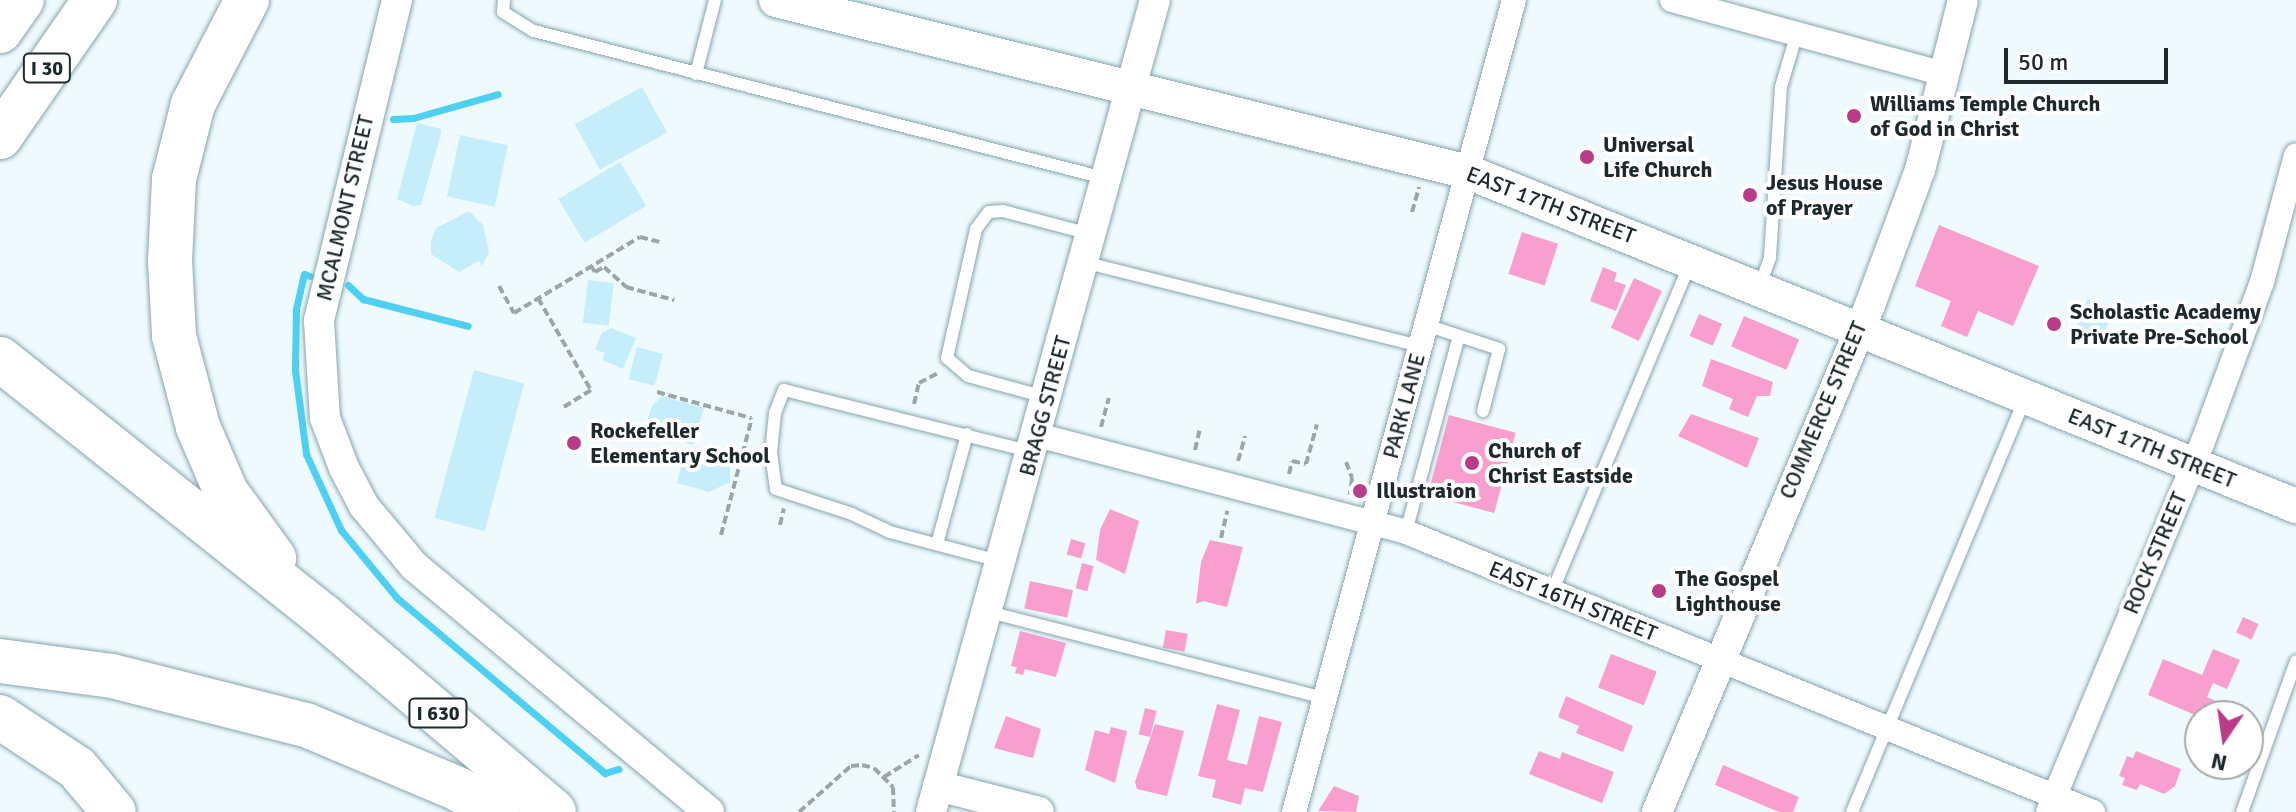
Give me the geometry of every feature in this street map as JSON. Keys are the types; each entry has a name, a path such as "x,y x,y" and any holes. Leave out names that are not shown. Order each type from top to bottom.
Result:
{"highway":[{"name":"I 30","path":"0,31 22,0"},
{"name":"I 30","path":"0,137 95,0"},
{"path":"247,0 193,104 174,179 174,336 198,427 226,492 322,615"},
{"path":"0,359 322,615"},
{"name":"I 630","path":"322,615 554,812"},
{"path":"0,661 112,676 306,725 420,772 498,812"},
{"path":"0,717 77,768 114,812"}],"main road":[{"name":"EAST 17TH STREET","path":"780,0 1468,172 2296,506"}],"street":[{"name":"MCALMONT STREET","path":"397,0 321,308 318,353 325,418 349,482 414,566 709,812"},
{"name":"BRAGG STREET","path":"934,799 989,612 1155,0"},
{"name":"PARK LANE","path":"1294,812 1514,0"},
{"path":"1672,0 1944,74"},
{"name":"COMMERCE STREET","path":"1657,812 1920,170 1963,0"},
{"name":"ROCK STREET","path":"2052,804 2193,464 2262,282 2296,155"},
{"name":"EAST 16TH STREET","path":"1035,444 1406,532 1887,729 2052,804 2093,812"},
{"path":"934,799 1039,812"}],"lane":[{"path":"504,0 503,12 534,31 1105,178"},
{"path":"696,74 715,0"},
{"path":"1759,288 1770,257 1781,87 1797,33"},
{"path":"1048,398 968,376 952,365 946,345 976,229 989,212 1086,248 1423,336 1459,336 1499,349 1483,411"},
{"path":"1552,592 1691,260"},
{"path":"1406,532 1459,336"},
{"path":"1002,562 890,532 852,514 776,489 771,453 775,413 784,390 967,434 1035,444"},
{"path":"1852,812 2025,397"},
{"path":"937,544 967,434"},
{"path":"989,612 1324,698"},
{"path":"2242,812 2296,661"}],"path":[{"path":"1412,212 1422,177"},
{"path":"499,286 514,313 640,237 660,242"},
{"path":"591,266 595,272 604,267 626,287 674,300"},
{"path":"538,298 591,390 562,408"},
{"path":"914,407 919,383 952,365"},
{"path":"657,392 752,418 721,535"},
{"path":"1101,427 1109,398"},
{"path":"1289,474 1293,458 1306,464 1317,424"},
{"path":"1195,450 1200,428"},
{"path":"1238,461 1245,436"},
{"path":"1346,462 1353,485 1349,498"},
{"path":"1221,538 1227,511"},
{"path":"884,777 925,751"},
{"path":"799,812 851,766 874,768 884,777 895,795 894,812"}],"shaded area":[{"path":"642,87 667,132 600,170 575,124"},
{"path":"417,123 441,129 441,134 421,205 413,206 397,199"},
{"path":"460,135 508,145 495,207 447,197"},
{"path":"620,162 646,206 585,243 558,199"},
{"path":"469,211 483,225 489,252 482,266 479,261 459,272 431,254 431,241 436,228"},
{"path":"588,280 614,283 609,326 583,323"},
{"path":"2088,299 2114,310 2100,341 2075,330"},
{"path":"611,328 636,338 623,369 602,360 605,353 595,349 602,333"},
{"path":"637,347 663,354 655,386 628,379"},
{"path":"474,370 524,383 485,531 434,518"},
{"path":"662,396 704,408 693,445 645,428 652,406"},
{"path":"717,448 730,452 730,482 709,492 677,483 685,451 714,459"}],"building":[{"name":"Scholastic Academy Private Pre-School","path":"1939,225 2039,266 2013,326 1978,311 1967,337 1941,326 1951,301 1915,286"},
{"path":"1522,232 1558,244 1545,286 1508,274"},
{"path":"1603,267 1617,273 1614,281 1626,285 1616,311 1590,301"},
{"path":"1634,278 1662,291 1639,341 1611,328"},
{"path":"1699,314 1722,324 1713,346 1690,336"},
{"path":"1744,316 1799,339 1786,370 1731,346"},
{"path":"1711,359 1773,382 1770,396 1757,396 1748,417 1729,409 1733,399 1702,386"},
{"path":"1691,414 1759,438 1747,468 1678,436"},
{"name":"Church of Christ Eastside","path":"1449,415 1516,433 1494,513 1428,495"},
{"path":"1110,509 1139,521 1125,574 1096,560 1100,530"},
{"path":"1071,539 1085,543 1081,559 1067,554"},
{"path":"1210,540 1243,547 1227,607 1203,601 1196,604 1201,562"},
{"path":"1082,563 1094,566 1087,591 1076,588"},
{"path":"1030,581 1073,590 1067,618 1024,608"},
{"path":"2243,617 2259,624 2252,639 2236,633"},
{"path":"1166,630 1188,634 1185,652 1163,648"},
{"path":"1020,631 1066,643 1056,677 1025,669 1023,675 1015,673 1017,667 1011,666"},
{"path":"2213,649 2240,660 2227,689 2213,683 2207,697 2213,700 2184,700 2184,710 2148,695 2163,659 2202,675"},
{"path":"1611,654 1657,672 1644,705 1598,688"},
{"path":"1566,696 1633,726 1623,752 1576,733 1579,726 1558,717"},
{"path":"1217,704 1240,710 1227,760 1247,765 1259,716 1282,722 1263,792 1245,788 1241,805 1212,797 1216,780 1198,776"},
{"path":"1145,708 1157,711 1150,737 1138,734"},
{"path":"1006,716 1041,729 1033,758 994,748"},
{"path":"1155,724 1184,731 1167,796 1137,789 1135,782"},
{"path":"1111,727 1127,731 1115,783 1085,770 1095,730 1109,734"},
{"path":"1539,751 1560,759 1562,752 1614,772 1602,803 1529,774"},
{"path":"2136,751 2181,769 2175,786 2164,794 2140,784 2137,790 2122,785 2125,778 2119,776 2127,756 2133,758"},
{"path":"1723,765 1799,797 1793,812 1779,812 1715,785"},
{"path":"1334,786 1359,796 1356,812 1318,811"}],"waterway":[{"path":"393,119 413,118 498,94"},
{"path":"310,276 304,274 296,310 295,370 306,454 341,530 397,598 605,773 618,769"},
{"path":"348,285 363,299 468,326"}],"place":[{"name":"Williams Temple Church of God in Christ","path":"1854,116"},
{"name":"Universal Life Church","path":"1587,157"},
{"name":"Jesus House of Prayer","path":"1750,195"},
{"name":"Scholastic Academy Private Pre-School","path":"2054,324"},
{"name":"Rockefeller Elementary School","path":"574,443"},
{"name":"Church of Christ Eastside","path":"1472,463"},
{"name":"Illustraion","path":"1360,491"},
{"name":"The Gospel Lighthouse","path":"1659,591"}]}
